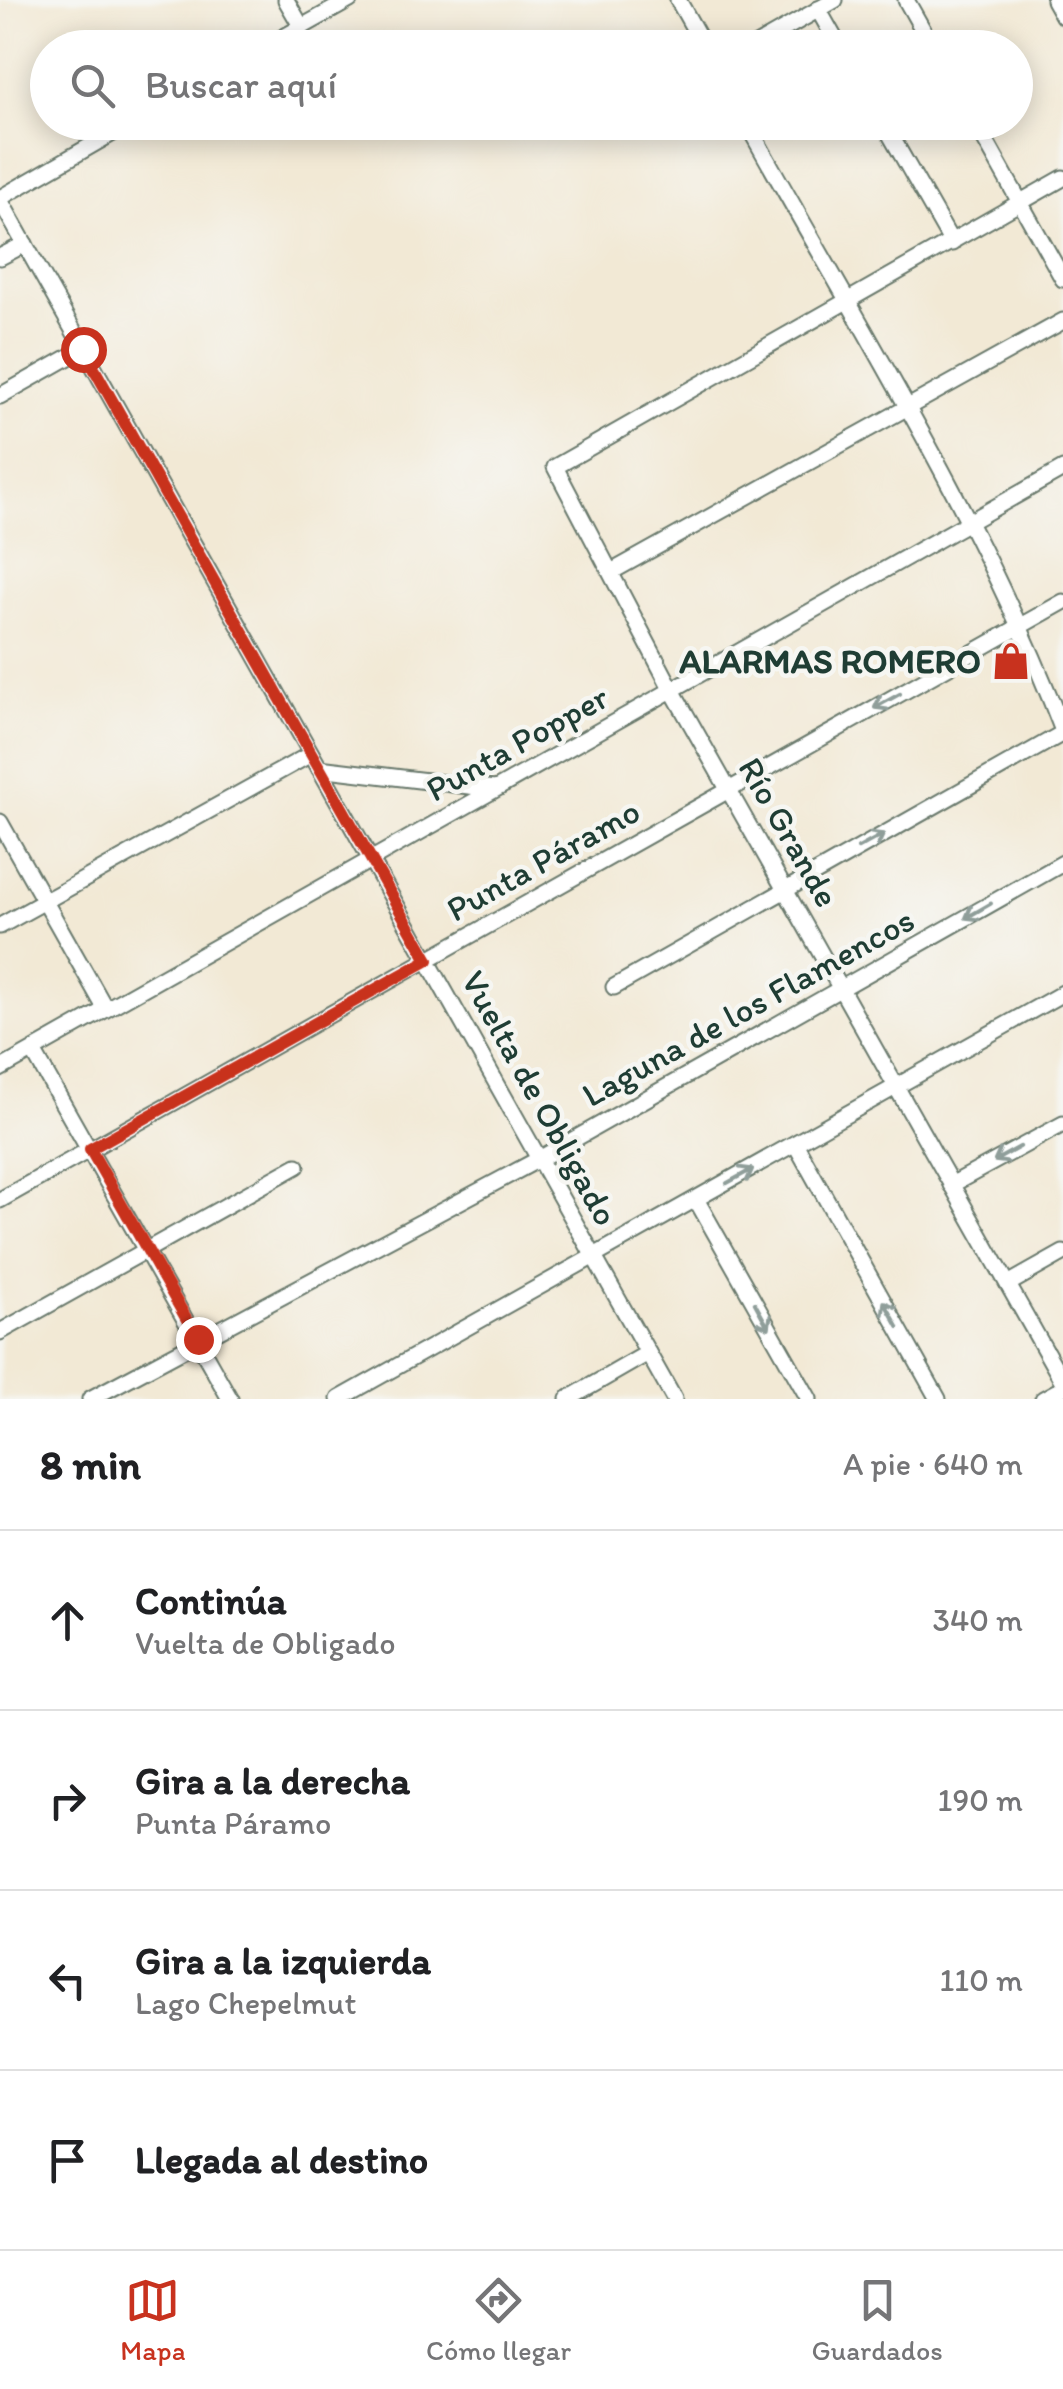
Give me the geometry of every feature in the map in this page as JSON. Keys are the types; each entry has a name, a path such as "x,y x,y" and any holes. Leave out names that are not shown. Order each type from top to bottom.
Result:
{"street":[{"path":"286,0 300,26"},
{"path":"293,30 350,0"},
{"path":"678,0 695,30"},
{"path":"782,30 835,0"},
{"path":"906,0 922,30"},
{"path":"1054,0 1063,16"},
{"path":"818,9 830,30"},
{"path":"0,199 101,140"},
{"path":"614,987 1063,732 1022,624 970,521 756,140"},
{"path":"893,140 952,242"},
{"path":"985,140 1063,279"},
{"path":"847,303 1063,178"},
{"name":"Vuelta de Obligado","path":"0,199 674,1399"},
{"path":"0,257 24,244"},
{"name":"Río Grande","path":"847,303 554,467 672,690 1063,1385"},
{"path":"612,572 1063,321"},
{"path":"0,396 83,349"},
{"name":"Punta Popper","path":"0,1070 1063,469"},
{"name":"Punta Páramo","path":"0,1200 1063,602"},
{"path":"0,926 315,761 495,790"},
{"path":"0,822 104,1008"},
{"name":"Laguna de los Flamencos","path":"90,1399 541,1158 1063,863"},
{"path":"340,1399 1063,993"},
{"path":"33,1052 230,1399"},
{"path":"951,1185 1063,1124"},
{"path":"796,1145 938,1399"},
{"path":"0,1332 297,1166"},
{"path":"697,1201 809,1399"},
{"path":"1008,1284 1063,1253"},
{"path":"568,1399 648,1353"},
{"path":"1043,1399 1063,1385"}],"place":[{"name":"ALARMAS ROMERO","path":"1011,661"}],"route":[{"path":"83,349 136,436 428,960 90,1149 198,1339"}]}
